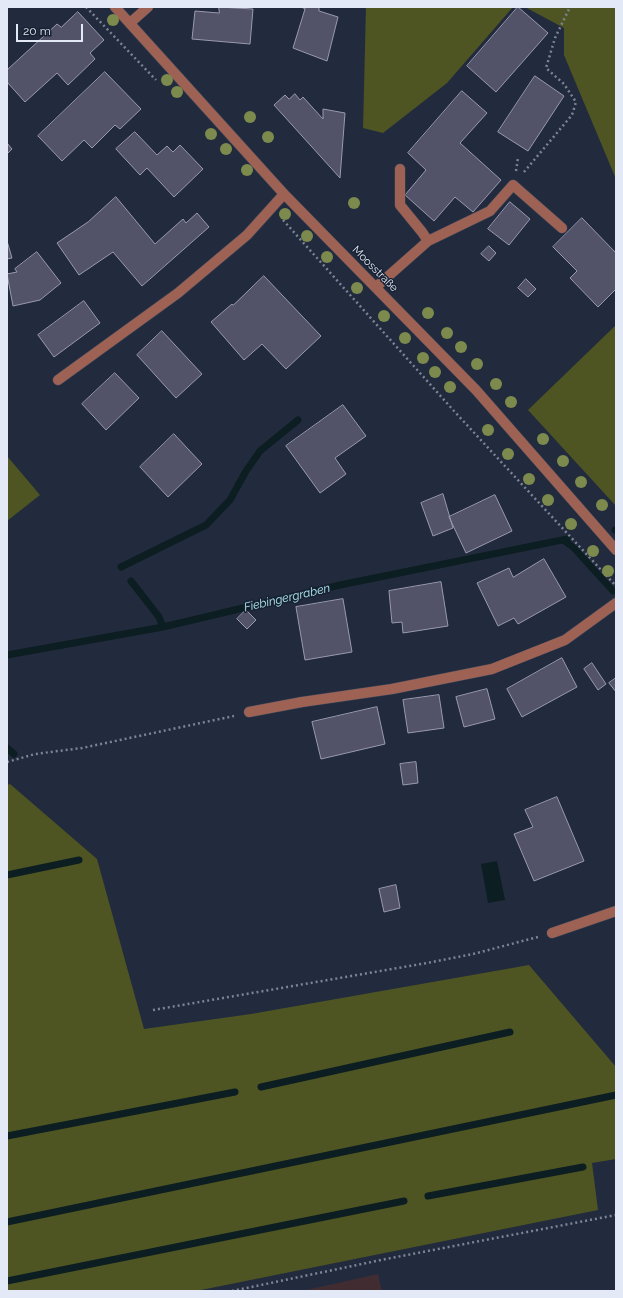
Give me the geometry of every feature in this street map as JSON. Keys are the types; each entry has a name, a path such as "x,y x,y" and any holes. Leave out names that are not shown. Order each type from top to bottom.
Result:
{"street":[{"name":"Moosstraße","path":"115,7 284,194 476,390 616,550"},
{"path":"130,23 148,7"},
{"path":"400,169 400,205 428,241"},
{"path":"376,287 428,241 490,211 513,185 562,228"},
{"path":"58,380 178,293 247,236 284,194"},
{"path":"250,712 302,702 392,689 492,669 565,640 616,603"},
{"path":"552,933 616,911"}],"path":[{"path":"86,7 157,81"},
{"path":"513,185 572,115 576,102 564,84 546,68 555,38 570,7"},
{"path":"513,185 518,158"},
{"path":"271,207 448,406 616,587"},
{"path":"7,762 34,754 82,748 250,712"},
{"path":"153,1010 427,963 473,954 552,933"},
{"path":"232,1291 386,1259 616,1215"}],"shaded area":[{"path":"497,861 505,900 488,903 481,864"},
{"path":"378,1274 382,1291 302,1291"}],"green space":[{"path":"366,7 513,7 447,83 383,133 363,128"},
{"path":"525,7 616,7 616,179 564,55 564,28"},
{"path":"616,325 616,506 528,410"},
{"path":"7,456 40,495 7,521"},
{"path":"10,784 97,859 144,1029 251,1014 529,965 616,1067 616,1159 592,1163 598,1210 196,1291 7,1291 7,785"}],"building":[{"path":"219,7 253,9 250,44 192,39 195,11 219,13"},
{"path":"301,7 319,7 319,11 338,17 327,61 293,48 305,9"},
{"path":"518,7 548,33 496,92 467,66"},
{"path":"78,12 104,40 90,53 95,59 68,85 57,73 25,102 7,82 7,70 57,24 61,27"},
{"path":"105,72 141,109 120,129 115,125 92,148 84,140 62,161 38,136"},
{"path":"535,76 564,96 528,151 498,132"},
{"path":"462,91 487,113 460,143 501,180 473,212 455,197 434,221 405,195 426,170 408,153"},
{"path":"295,94 300,100 303,97 323,119 323,109 345,113 340,178 274,105 285,95 289,99"},
{"path":"135,132 157,155 167,146 173,152 180,145 203,169 174,197 147,168 140,175 116,149"},
{"path":"7,143 12,149 7,154"},
{"path":"116,197 155,244 183,219 186,223 197,213 209,227 142,286 113,252 79,275 57,243 88,222"},
{"path":"510,202 530,219 509,245 488,229"},
{"path":"582,218 616,253 616,289 598,307 570,278 577,271 553,247"},
{"path":"7,241 12,258 7,259"},
{"path":"489,246 496,253 489,261 481,254"},
{"path":"37,252 61,283 40,300 13,306 7,274 17,272 15,269"},
{"path":"264,276 321,336 286,369 262,344 244,360 211,322 232,304 233,305"},
{"path":"526,279 536,289 528,297 518,288"},
{"path":"84,301 100,323 54,357 38,335"},
{"path":"162,331 202,374 176,398 137,355"},
{"path":"115,373 139,398 106,430 82,404"},
{"path":"343,405 366,436 335,458 346,474 320,493 286,446"},
{"path":"174,434 202,464 168,497 140,467"},
{"path":"443,494 453,528 433,536 421,503"},
{"path":"495,495 512,531 466,553 449,517"},
{"path":"544,559 566,597 518,624 514,618 498,626 477,583 509,568 513,577"},
{"path":"441,582 448,626 403,633 402,622 392,623 389,591"},
{"path":"343,599 352,652 305,660 296,607"},
{"path":"246,610 256,620 247,629 237,619"},
{"path":"562,658 577,687 522,717 507,689"},
{"path":"592,663 606,684 598,690 584,669"},
{"path":"616,678 616,692 609,683"},
{"path":"487,689 495,719 464,727 456,697"},
{"path":"439,695 444,728 408,733 403,700"},
{"path":"377,707 385,744 321,759 312,722"},
{"path":"416,762 418,783 403,785 400,764"},
{"path":"557,797 584,861 534,881 514,834 533,827 525,810"},
{"path":"396,885 400,908 384,912 379,889"}],"waterway":[{"path":"121,567 206,525 230,500 246,471 260,451 298,420"},
{"name":"Fiebingergraben","path":"7,655 163,627 340,585 567,539"},
{"path":"563,540 573,547 613,591"},
{"path":"131,581 159,617 163,627"},
{"path":"7,748 14,754"},
{"path":"7,875 79,860"},
{"path":"261,1087 510,1032"},
{"path":"7,1136 235,1092"},
{"path":"7,1222 616,1095"},
{"path":"428,1196 583,1167"},
{"path":"7,1281 404,1201"}]}
